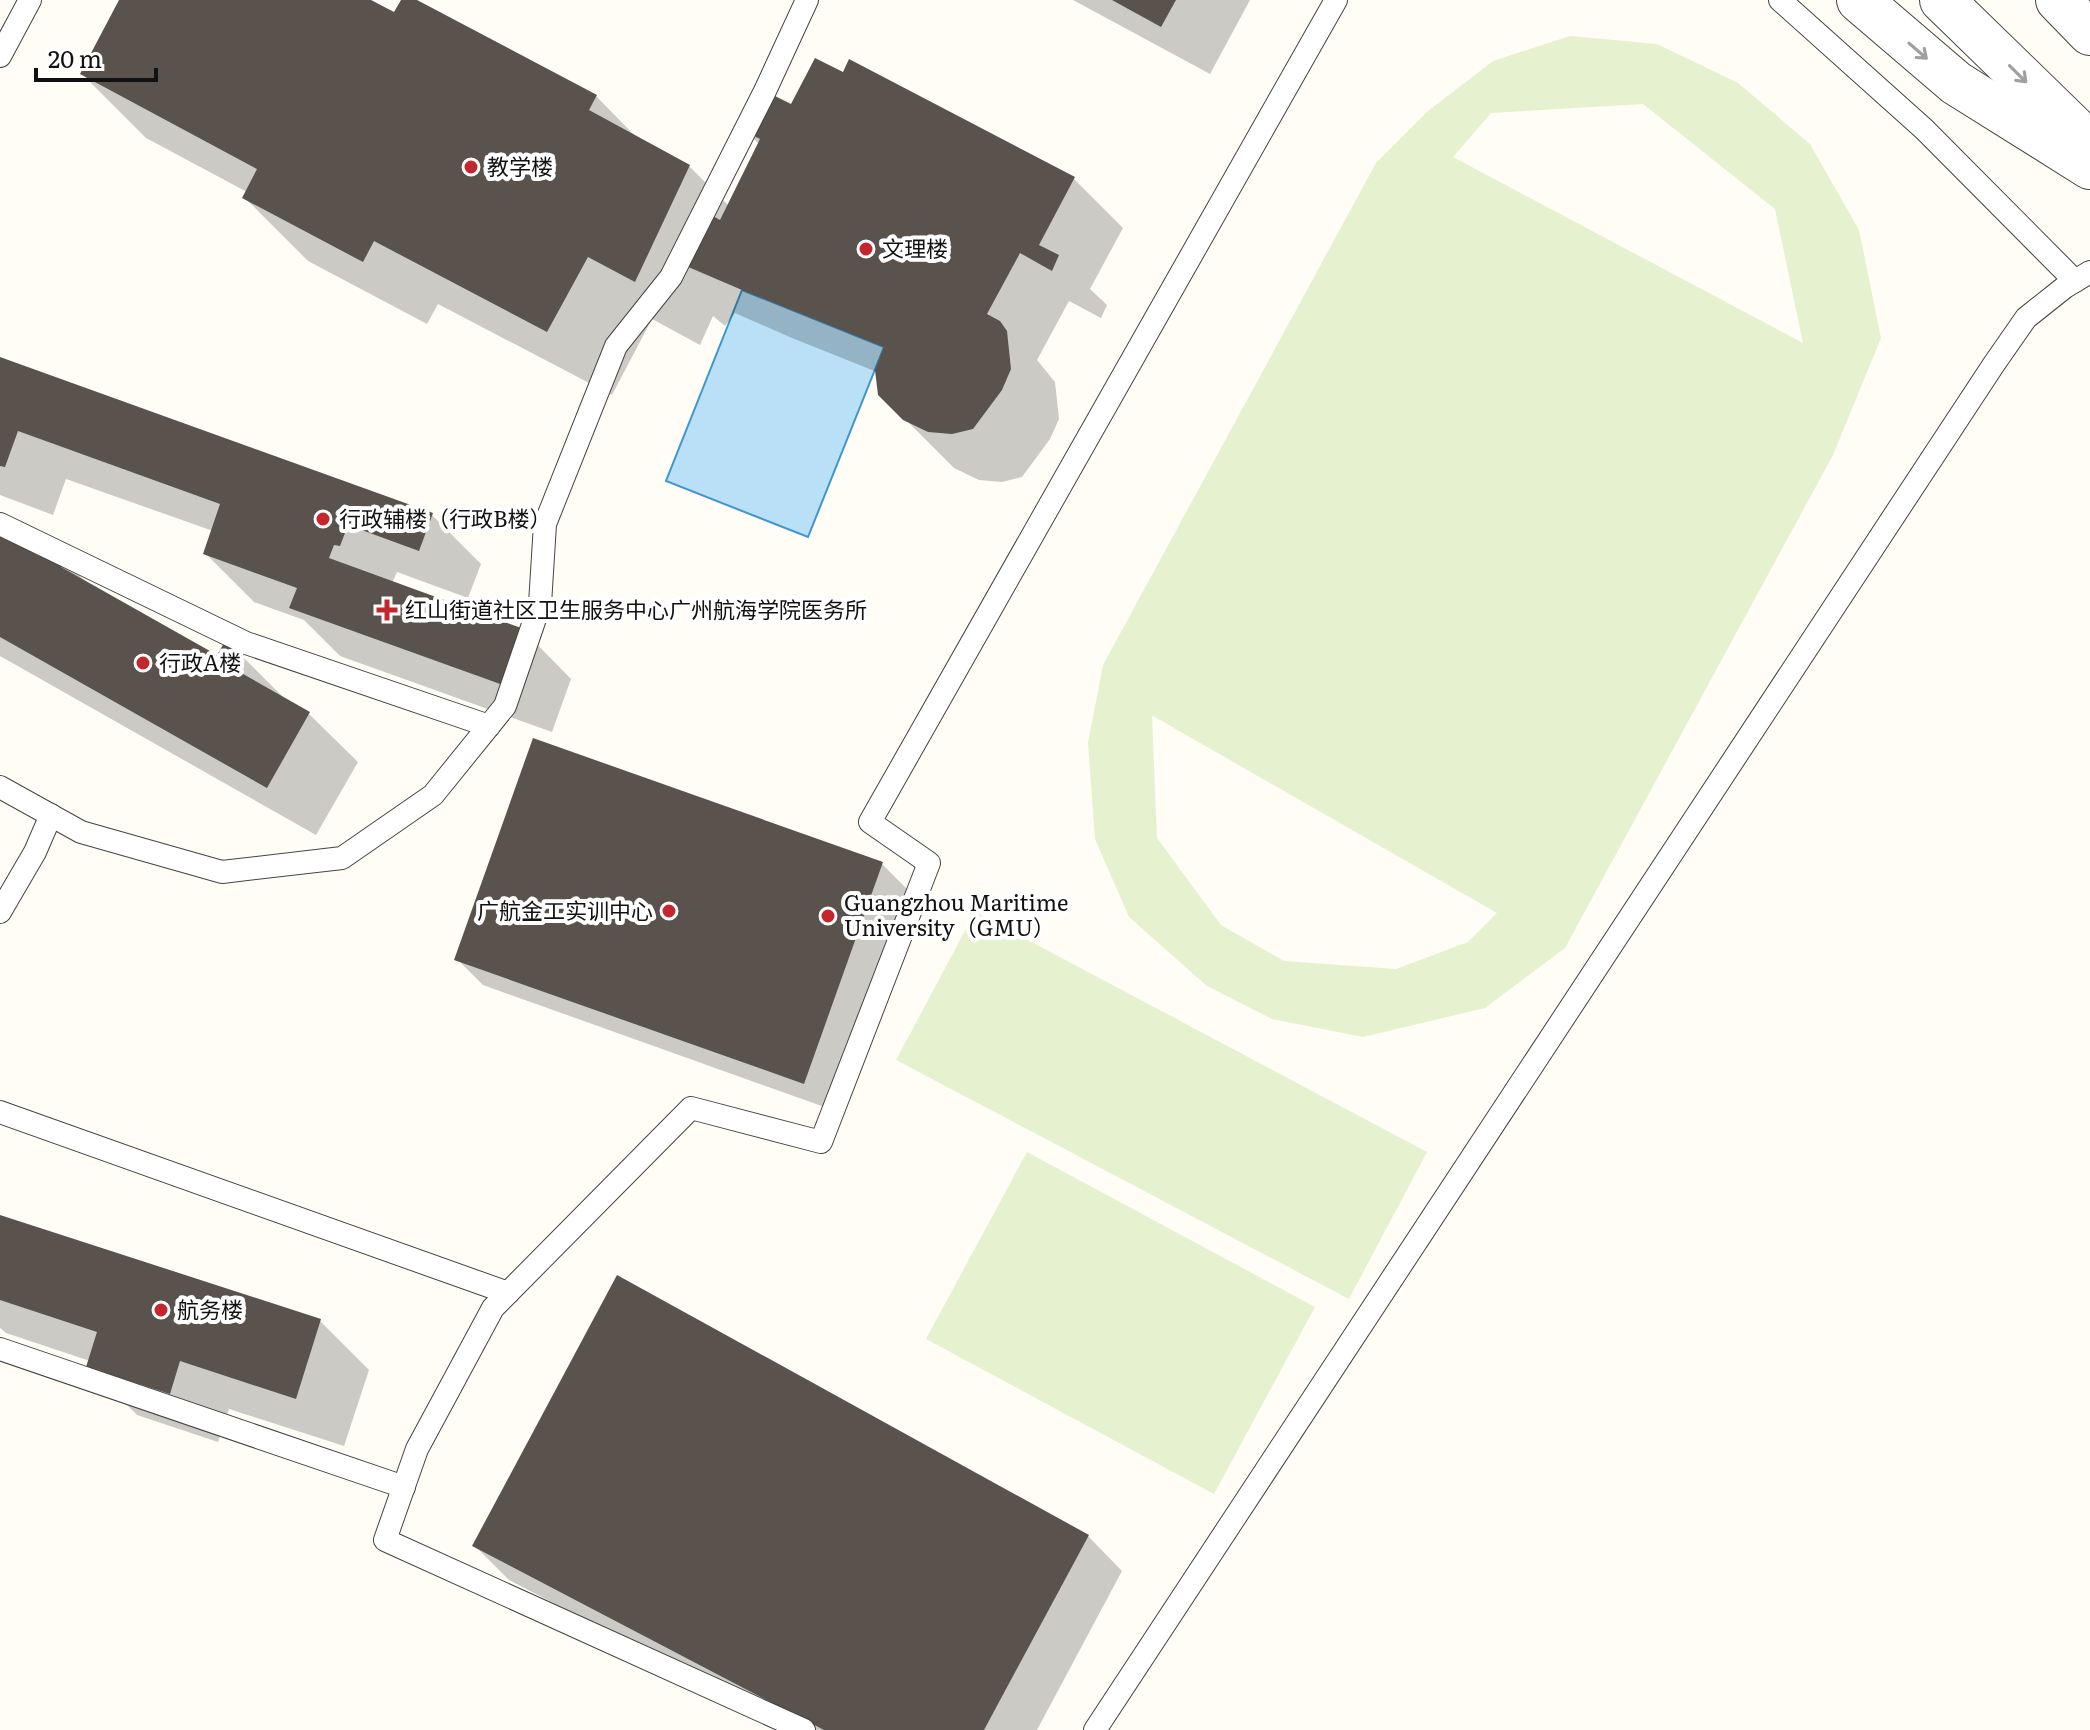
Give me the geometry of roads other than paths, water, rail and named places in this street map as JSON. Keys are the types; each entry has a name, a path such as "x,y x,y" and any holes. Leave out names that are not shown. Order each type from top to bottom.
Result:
{"street":[{"path":"1859,0 1956,83 2090,167"},
{"path":"1942,0 2090,144"},
{"path":"2058,0 2090,33"}],"lane":[{"path":"0,56 30,0"},
{"path":"0,787 81,832 222,872 342,858 433,795 505,706 540,604 545,524 616,346 671,277 765,91 807,0"},
{"path":"804,1730 385,1540 417,1449 493,1308 691,1108 821,1142 929,863 870,822 1336,0"},
{"path":"1095,1730 1994,364 2026,318 2083,276 1780,0"},
{"path":"0,524 246,643 489,726"},
{"path":"0,912 35,852 51,815"},
{"path":"0,1112 508,1293"},
{"path":"0,1349 404,1487"}],"water":[{"path":"742,290 884,347 808,537 666,481"}],"place":[{"name":"教学楼","path":"471,167"},
{"name":"文理楼","path":"866,249"},
{"name":"行政辅楼（行政B楼）","path":"323,519"},
{"name":"红山街道社区卫生服务中心广州航海学院医务所","path":"387,610"},
{"name":"行政A楼","path":"143,663"},
{"name":"广航金工实训中心","path":"669,911"},
{"name":"Guangzhou Maritime University（GMU）","path":"828,916"},
{"name":"航务楼","path":"161,1310"}]}
